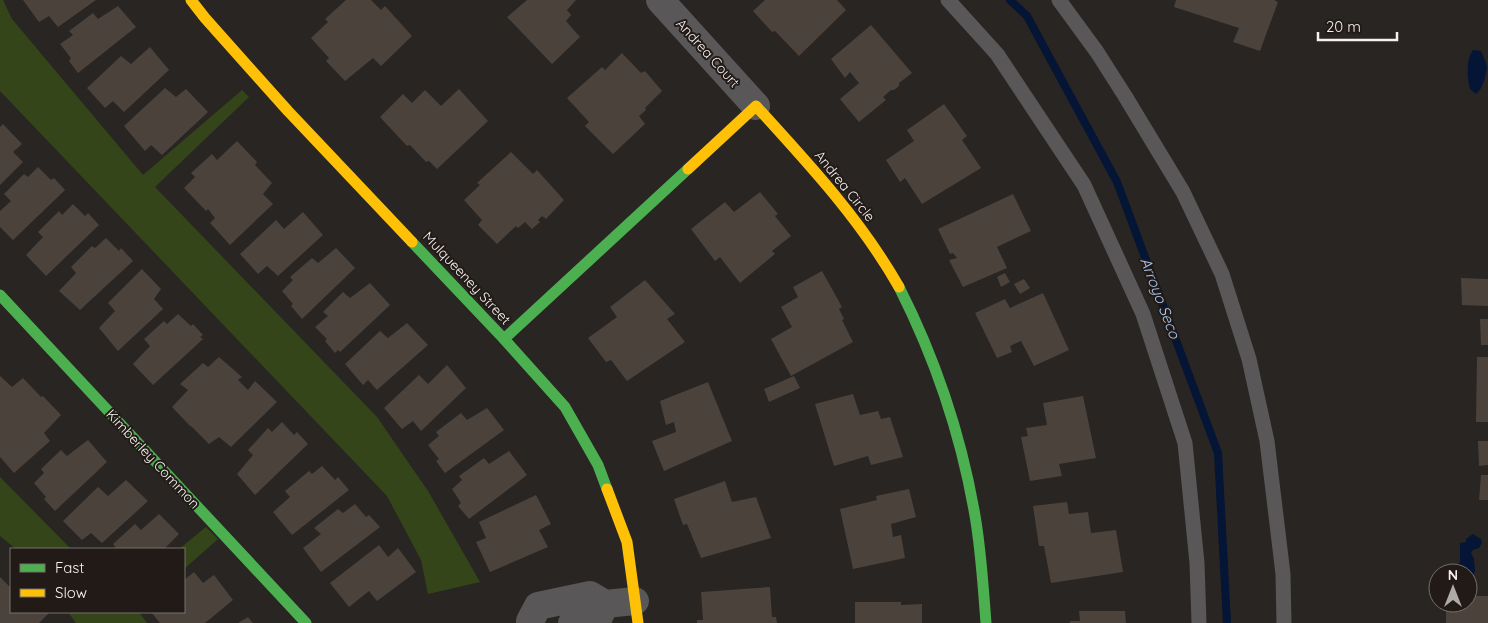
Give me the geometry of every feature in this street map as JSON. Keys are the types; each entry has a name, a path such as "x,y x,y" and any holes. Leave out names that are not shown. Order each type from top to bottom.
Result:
{"street":[{"name":"Mulqueeney Street","path":"191,0 295,118 504,339 564,408 598,465 627,542 636,612"},
{"name":"Andrea Court","path":"660,0 756,106"},
{"path":"504,339 756,106"},
{"name":"Andrea Circle","path":"756,106 835,193 879,254 912,312 945,394 967,472 980,546 986,623"},
{"name":"Kimberley Common","path":"0,295 306,623"},
{"path":"529,622 538,606 590,595 605,604 636,612"},
{"path":"572,623 598,618 605,604"}],"lane":[{"path":"948,0 998,54 1084,186 1143,314 1185,443 1197,563 1199,623"},
{"path":"1060,0 1097,52 1169,168 1183,192 1222,274 1249,359 1266,441 1283,574 1284,623"}],"green space":[{"path":"0,0 3,0 12,19 143,175 242,90 249,97 155,187 377,417 428,491 480,582 428,594 421,560 387,496 0,91"},
{"path":"0,477 70,548 15,548 0,536"},
{"path":"206,527 218,539 185,568 185,548 180,548"},
{"path":"69,613 140,613 147,623 76,623"}],"water":[{"path":"1473,50 1481,51 1487,67 1485,78 1476,94 1470,89 1468,74 1469,58"},
{"path":"1473,534 1481,539 1482,543 1479,548 1471,553 1474,563 1459,563 1460,543 1466,542 1466,539"}],"building":[{"path":"23,0 96,0 58,27 49,16 39,22"},
{"path":"346,0 371,0 381,10 385,6 412,36 381,66 373,58 345,81 326,61 329,58 311,38 328,22 325,19"},
{"path":"527,0 576,0 567,10 571,15 566,21 580,37 552,64 507,17"},
{"path":"765,0 837,0 846,10 799,56 775,31 772,32 753,11"},
{"path":"1176,0 1274,0 1278,2 1260,51 1233,42 1239,28 1174,7"},
{"path":"118,6 136,27 78,73 69,61 71,58 60,44 73,35 69,31 93,13 98,19"},
{"path":"871,25 912,73 899,83 899,86 883,97 886,100 859,122 840,99 859,83 850,72 845,78 831,59"},
{"path":"150,47 169,70 124,112 113,101 105,108 87,88 121,56 131,64"},
{"path":"622,53 641,73 645,71 662,91 639,116 645,124 613,154 585,126 589,122 567,98 602,67 605,70"},
{"path":"165,88 176,97 186,89 208,112 162,155 151,145 145,151 124,126"},
{"path":"459,89 488,121 437,169 429,161 426,162 410,145 407,146 380,117 403,94 412,103 425,90 441,106"},
{"path":"944,104 967,136 962,140 981,168 922,204 905,178 900,182 886,160 914,141 907,130"},
{"path":"3,124 22,144 13,152 23,162 0,185 0,127"},
{"path":"237,141 257,162 255,165 272,183 263,194 273,204 230,245 210,223 215,218 208,209 206,211 184,188 195,177 191,173 212,154 217,160"},
{"path":"511,152 533,174 537,170 564,200 546,219 542,216 538,220 540,222 532,229 525,222 518,228 516,226 497,244 478,225 482,220 464,200 480,185 477,183"},
{"path":"38,167 51,180 54,178 65,190 13,240 0,227 0,211 11,201 4,194 24,174 28,177"},
{"path":"760,192 778,214 775,216 791,236 772,251 775,254 740,283 720,257 715,261 691,229 725,202 734,212"},
{"path":"1013,194 1031,231 997,247 1007,268 963,287 949,260 957,258 953,253 950,254 938,229"},
{"path":"73,204 85,216 88,213 99,225 46,276 26,255 43,237 38,232 59,211 62,215"},
{"path":"303,212 323,235 278,276 267,266 258,274 240,254 276,220 284,229"},
{"path":"106,238 119,251 121,248 133,261 80,310 59,291 76,273 71,267 92,246 95,248"},
{"path":"336,248 355,268 302,319 282,291 293,280 290,277 312,258 318,263"},
{"path":"142,269 161,289 154,299 163,309 118,351 99,328 115,311 108,303"},
{"path":"822,271 842,307 839,309 844,319 842,320 853,342 791,376 771,339 792,327 781,307 798,297 793,287"},
{"path":"1005,273 1010,282 1001,287 997,277"},
{"path":"1461,278 1488,279 1488,306 1462,305"},
{"path":"1024,279 1030,288 1020,294 1014,284"},
{"path":"645,280 675,314 667,319 685,342 627,381 611,360 606,362 588,338 617,317 610,307"},
{"path":"370,283 390,305 340,352 338,350 335,353 325,341 327,339 315,327 328,316 323,312 343,292 350,298"},
{"path":"1043,293 1069,350 1034,366 1021,341 1010,346 1012,352 997,358 975,313 1005,299 1010,308"},
{"path":"178,314 191,326 193,324 203,335 200,337 203,339 153,385 133,364 150,346 144,339 164,321 167,324"},
{"path":"1480,319 1488,319 1488,345 1481,345"},
{"path":"407,323 428,345 377,390 368,380 363,385 345,364 380,331 388,338"},
{"path":"219,357 242,377 238,380 248,390 255,381 277,402 231,447 219,437 209,444 172,407 188,390 180,384 203,363 208,367"},
{"path":"1477,357 1488,357 1488,422 1476,422"},
{"path":"447,365 466,388 421,431 413,421 402,429 384,408 419,375 428,384"},
{"path":"0,376 12,387 23,378 61,415 44,433 50,441 14,473 0,457"},
{"path":"794,376 800,388 769,402 764,389"},
{"path":"708,382 732,441 664,471 652,441 676,432 674,422 666,425 660,401"},
{"path":"853,394 860,415 878,411 881,419 890,417 903,457 871,465 868,456 834,466 815,404"},
{"path":"1083,396 1096,458 1059,464 1062,476 1030,481 1021,437 1028,436 1026,428 1047,425 1043,403"},
{"path":"487,408 504,430 445,473 436,461 439,459 428,445 439,436 436,432 461,413 467,420"},
{"path":"282,422 294,435 297,432 308,444 255,495 237,474 253,455 248,450 268,428 272,432"},
{"path":"88,440 107,462 55,511 44,499 46,497 34,483 44,473 41,469 61,450 67,456"},
{"path":"1478,441 1488,441 1488,465 1479,466"},
{"path":"509,451 527,475 469,519 458,506 461,503 452,489 462,480 459,476 484,458 489,464"},
{"path":"322,466 335,480 338,477 349,490 292,535 273,512 290,497 285,491 309,471 312,474"},
{"path":"1481,475 1488,475 1488,500 1479,500"},
{"path":"126,480 148,501 102,543 91,533 82,540 63,521 98,487 108,496"},
{"path":"725,481 732,502 756,497 771,538 701,558 687,524 683,525 674,499"},
{"path":"909,489 916,517 891,524 893,537 901,535 905,558 853,569 840,509 877,500 876,496"},
{"path":"536,495 551,524 539,530 548,547 490,572 476,542 486,538 479,522"},
{"path":"1067,502 1069,514 1088,512 1091,533 1116,530 1123,572 1051,583 1044,546 1039,546 1033,506"},
{"path":"355,504 366,517 369,515 380,527 321,572 303,548 321,534 314,528 338,509 343,513"},
{"path":"159,514 179,534 165,548 116,548 113,544 135,524 141,530"},
{"path":"379,545 388,557 398,548 416,572 377,601 369,591 349,607 330,583"},
{"path":"194,572 203,583 214,575 233,600 205,623 160,623 152,613 185,613 185,579"},
{"path":"0,577 10,587 10,613 49,613 39,623 0,623"},
{"path":"770,587 772,617 776,617 777,623 697,623 697,620 703,620 701,592"},
{"path":"1478,596 1488,596 1488,623 1446,623 1446,613 1478,613"},
{"path":"855,602 901,602 901,605 922,604 922,623 855,623"},
{"path":"1079,611 1125,611 1126,623 1070,623 1070,621 1080,621"},
{"path":"248,617 253,623 238,623"}],"waterway":[{"name":"Arroyo Seco","path":"1010,0 1027,16 1117,182 1218,453 1227,623"}],"traffic: fast":[{"path":"504,339 688,169"},
{"path":"412,242 504,339 565,407 598,465 607,489"},
{"path":"899,287 935,368 954,424 976,524 986,623"},
{"path":"0,295 306,623"}],"traffic: slow":[{"path":"191,0 288,111 412,242"},
{"path":"688,169 756,106 851,215 899,287"},
{"path":"607,489 627,542 638,623"}]}
